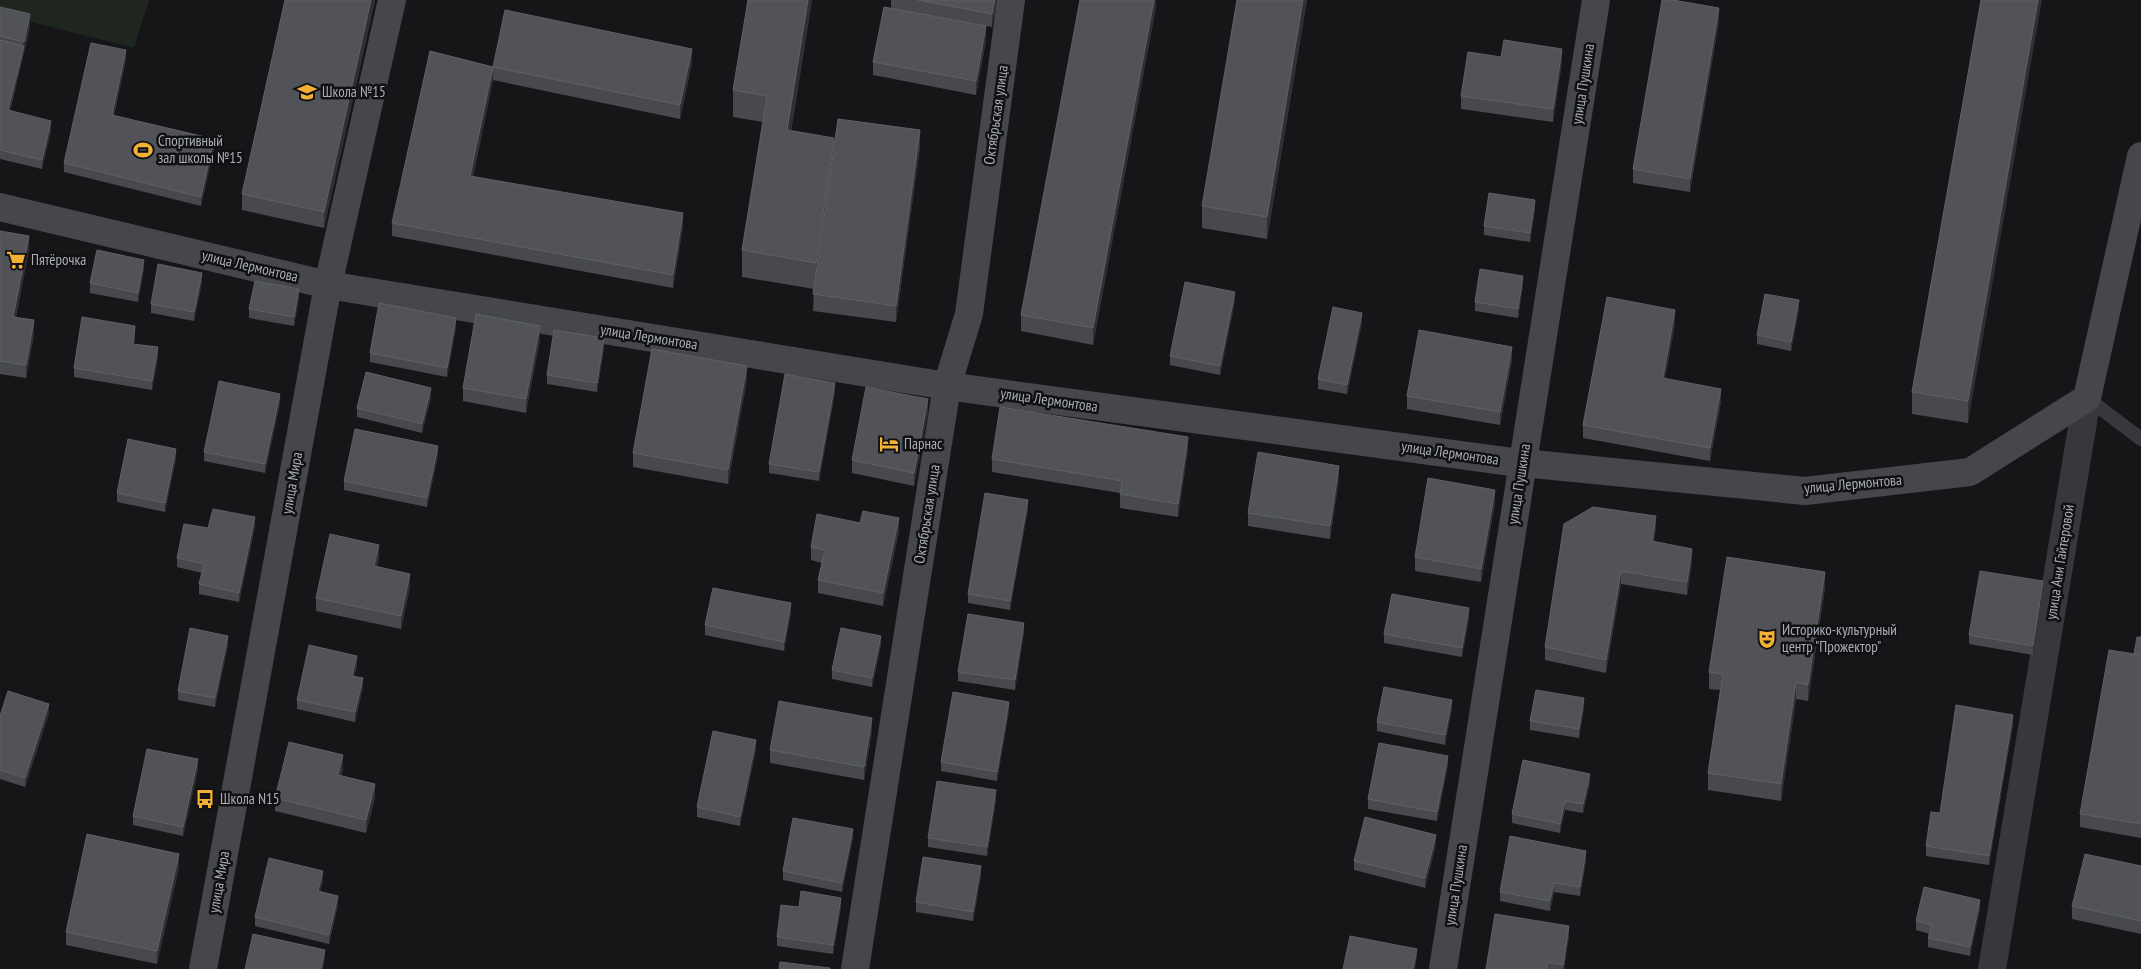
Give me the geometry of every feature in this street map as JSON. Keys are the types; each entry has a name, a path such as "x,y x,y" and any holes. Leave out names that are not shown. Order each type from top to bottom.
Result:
{"street":[{"name":"улица Мира","path":"203,969 328,285 392,0"},
{"name":"Октябрьская улица","path":"855,969 947,386 969,314 1011,0"},
{"name":"улица Пушкина","path":"1443,969 1596,0"},
{"name":"улица Ани Гайтеровой","path":"1992,969 2087,398 2141,156"},
{"name":"улица Лермонтова","path":"0,208 328,285 947,386 1522,463 1805,490 1970,472 2087,398"}],"lane":[{"path":"2087,398 2141,439"}],"shaded area":[{"path":"0,0 149,0 134,48 0,14"}],"building":[{"path":"285,0 371,0 324,212 242,194"},
{"path":"748,0 808,0 787,130 834,138 816,263 742,250 767,96 733,90"},
{"path":"918,0 995,0 992,14"},
{"path":"1080,0 1154,0 1093,328 1021,315"},
{"path":"1237,0 1303,0 1267,217 1202,206"},
{"path":"1662,0 1673,0 1719,8 1690,179 1633,169"},
{"path":"1981,0 2038,0 1968,401 1912,392"},
{"path":"0,7 30,14 24,42 0,36"},
{"path":"884,7 986,26 976,81 873,62"},
{"path":"505,10 692,49 680,105 493,67"},
{"path":"0,40 24,46 8,110 51,121 42,160 0,150"},
{"path":"1504,40 1562,49 1553,109 1461,96 1468,52 1501,57"},
{"path":"91,43 126,50 112,115 214,139 201,197 64,163"},
{"path":"430,51 493,67 470,176 683,213 673,275 392,223"},
{"path":"838,119 920,130 896,306 813,294"},
{"path":"1489,193 1535,200 1530,233 1484,226"},
{"path":"0,231 29,236 13,317 34,320 26,365 0,361"},
{"path":"97,250 144,260 138,293 90,283"},
{"path":"158,264 202,273 194,312 151,304"},
{"path":"1480,269 1523,276 1518,309 1475,302"},
{"path":"255,281 299,289 294,317 249,309"},
{"path":"1185,282 1235,292 1220,366 1170,356"},
{"path":"1765,294 1799,300 1791,342 1757,335"},
{"path":"1607,297 1675,310 1663,378 1721,389 1710,448 1583,425"},
{"path":"379,303 456,318 447,368 370,353"},
{"path":"1333,307 1362,313 1347,385 1318,379"},
{"path":"476,314 540,326 526,399 463,388"},
{"path":"82,317 135,326 133,344 158,347 152,381 74,368"},
{"path":"554,330 604,338 597,383 547,375"},
{"path":"1419,330 1512,347 1500,412 1407,396"},
{"path":"652,349 747,366 728,470 633,453"},
{"path":"366,372 431,388 422,424 357,408"},
{"path":"785,374 835,383 819,472 769,464"},
{"path":"219,381 280,394 265,464 204,452"},
{"path":"866,387 928,399 914,473 852,460"},
{"path":"1000,407 1188,437 1178,504 1120,494 1122,481 992,459"},
{"path":"355,429 438,446 427,498 344,481"},
{"path":"128,439 176,449 165,503 117,493"},
{"path":"1258,452 1339,466 1330,526 1248,513"},
{"path":"1428,478 1495,490 1481,569 1415,557"},
{"path":"985,493 1028,500 1010,601 968,594"},
{"path":"1593,507 1656,516 1652,541 1692,549 1687,582 1621,571 1606,660 1545,647 1564,524"},
{"path":"213,509 255,517 239,593 199,584 204,564 177,558 184,524 208,528"},
{"path":"863,511 899,518 883,593 818,580 825,550 811,547 817,514 860,523"},
{"path":"330,534 379,545 374,566 410,574 401,616 316,598"},
{"name":"Историко-культурный центр \"Прожектор\"","path":"1727,557 1825,572 1808,685 1796,682 1781,784 1708,773 1723,674 1709,672"},
{"path":"1980,571 2043,581 2033,646 1969,635"},
{"path":"713,588 791,603 784,642 705,625"},
{"path":"1392,594 1469,608 1462,648 1384,634"},
{"path":"968,614 1024,623 1015,680 958,672"},
{"path":"190,628 228,636 215,698 178,691"},
{"path":"841,628 881,636 872,678 832,670"},
{"path":"2137,637 2141,637 2141,655 2134,654"},
{"path":"309,645 357,656 352,676 363,678 355,712 297,700"},
{"path":"2109,650 2141,655 2141,824 2080,814"},
{"path":"1384,687 1452,700 1445,735 1377,722"},
{"path":"1536,690 1584,698 1579,729 1530,721"},
{"path":"8,691 49,704 25,778 0,770 0,716"},
{"path":"953,692 1009,702 997,772 941,762"},
{"path":"779,701 872,718 864,767 770,750"},
{"path":"1956,705 2013,715 1989,856 1926,846 1931,812 1940,813"},
{"path":"713,731 756,740 740,817 697,807"},
{"path":"289,742 343,755 338,775 375,784 366,820 275,798"},
{"path":"1379,743 1448,756 1437,812 1368,799"},
{"path":"147,749 198,759 183,827 133,816"},
{"path":"1523,760 1590,774 1583,804 1565,801 1560,824 1512,814"},
{"path":"937,781 996,790 987,847 928,838"},
{"path":"1365,817 1436,835 1425,878 1354,861"},
{"path":"793,818 853,829 842,883 783,871"},
{"path":"87,834 179,854 157,951 66,932"},
{"path":"1510,836 1586,851 1580,887 1554,883 1550,901 1500,892"},
{"path":"2085,854 2141,866 2141,921 2072,906"},
{"path":"923,857 981,866 973,912 916,902"},
{"path":"269,858 323,871 318,891 338,896 329,935 255,917"},
{"path":"1924,887 1980,900 1970,947 1928,938 1932,925 1916,921"},
{"path":"801,891 841,898 833,945 777,937 781,905 799,907"},
{"path":"1495,914 1569,926 1563,965 1548,962 1546,969 1486,969"},
{"path":"253,934 325,950 321,969 245,969"},
{"path":"1350,936 1417,949 1413,969 1343,969"},
{"path":"780,962 830,968 830,969 779,969"}],"place":[{"name":"Школа №15","path":"307,92"},
{"name":"Спортивный зал школы №15","path":"143,150"},
{"name":"Пятёрочка","path":"16,260"},
{"name":"Парнас","path":"889,444"},
{"name":"Историко-культурный центр \"Прожектор\"","path":"1767,639"},
{"name":"Школа N15","path":"205,799"}]}
